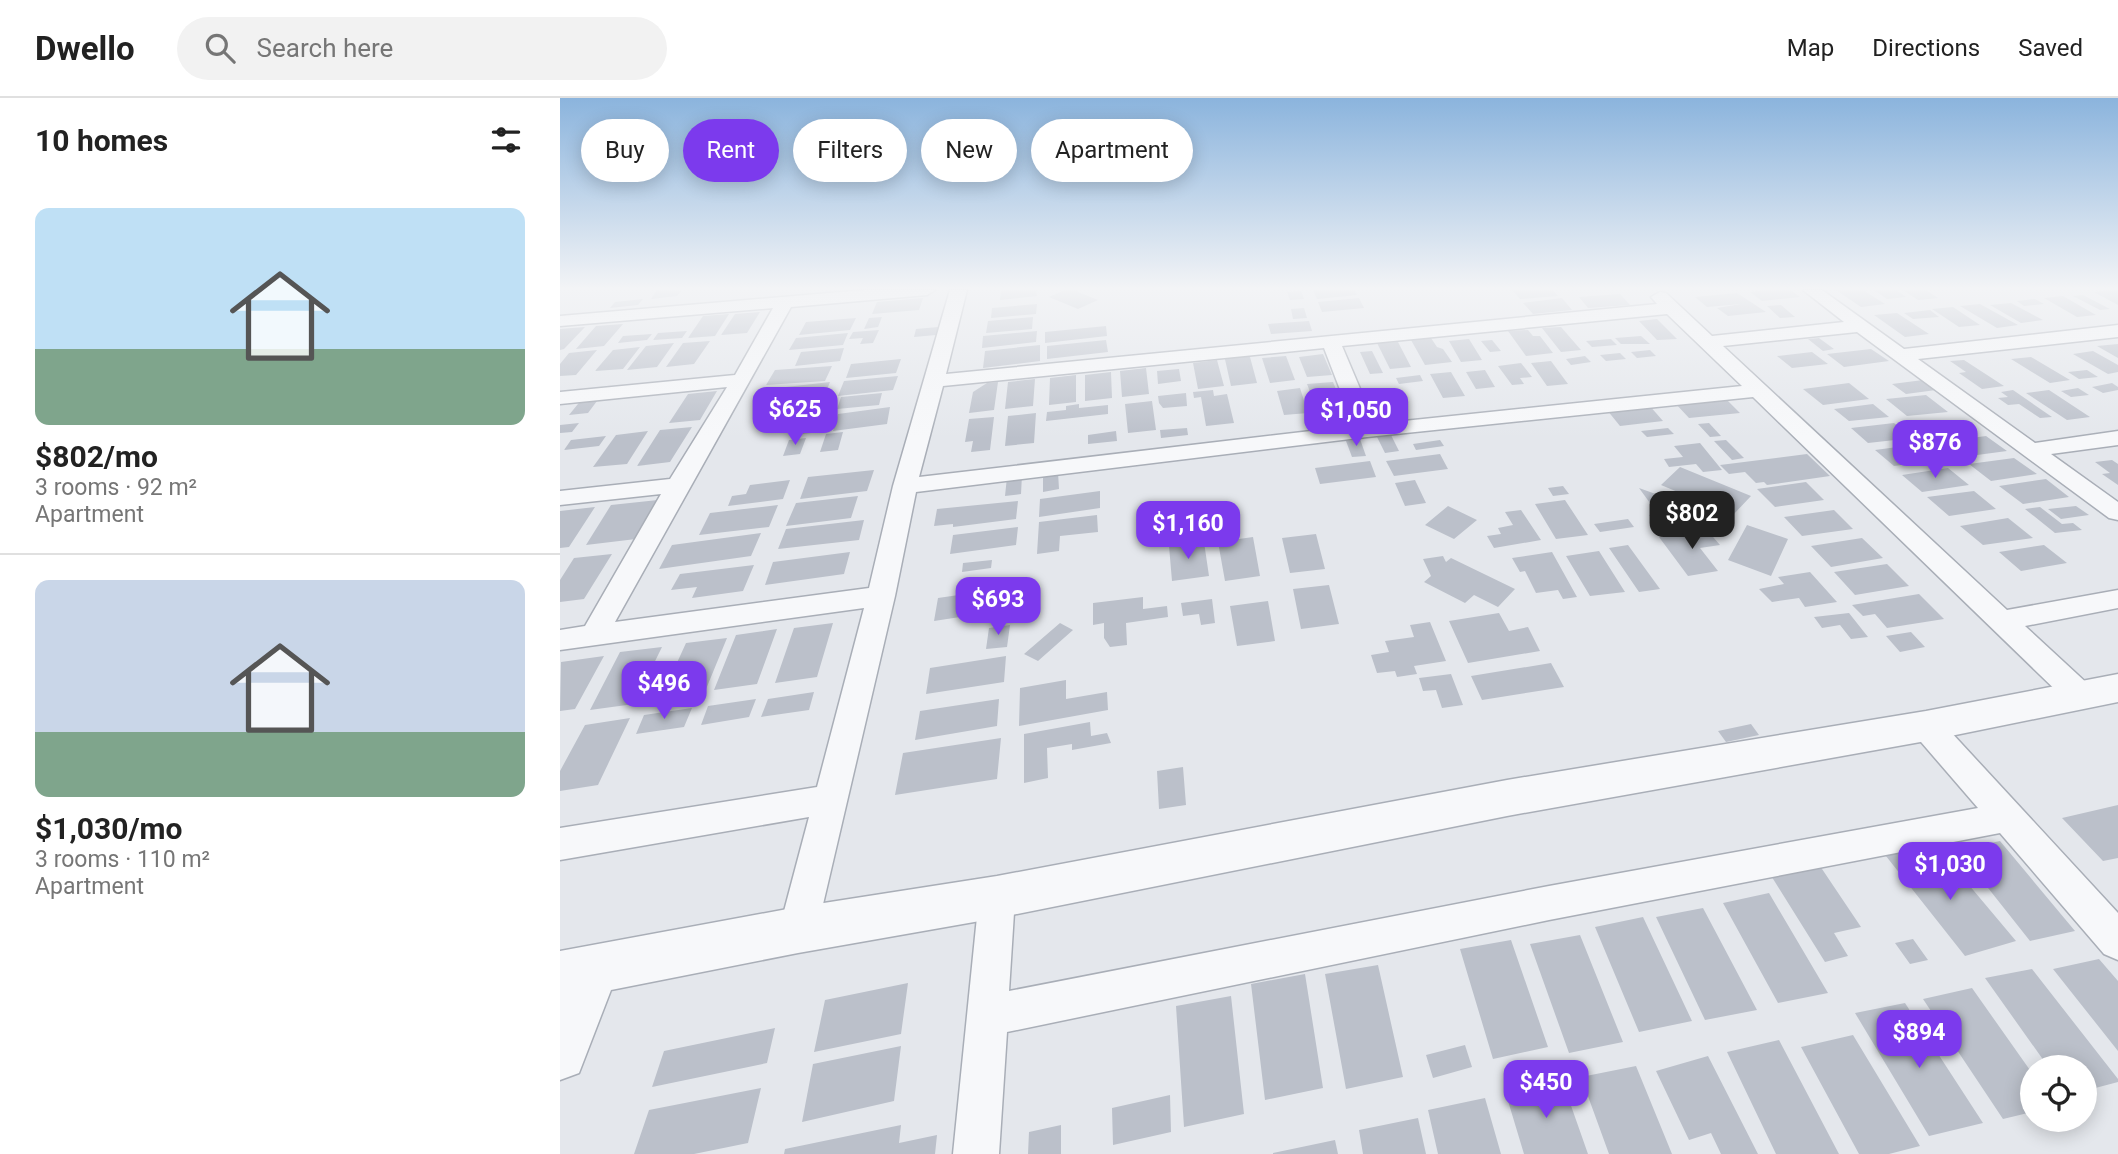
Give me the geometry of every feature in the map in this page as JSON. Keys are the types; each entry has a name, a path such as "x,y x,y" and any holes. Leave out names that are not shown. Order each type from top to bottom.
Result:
{"street":[{"path":"594,635 678,485 764,339"},
{"path":"798,930 881,596 905,486 945,339"},
{"path":"934,381 1358,339"},
{"path":"1704,339 2004,620 2099,691"},
{"path":"1707,342 1733,339"},
{"path":"1878,339 2118,513"},
{"path":"1900,355 2043,339"},
{"path":"1331,342 1367,431"},
{"path":"560,398 742,380"},
{"path":"905,486 1367,431 1759,390"},
{"path":"2030,450 2118,438"},
{"path":"560,498 678,485"},
{"path":"560,640 881,596"},
{"path":"2004,620 2118,599"},
{"path":"560,1054 577,973 798,930 997,897 1507,798 1926,726 2099,691"},
{"path":"1926,726 2118,941"},
{"path":"560,844 829,799"},
{"path":"987,1016 1549,903 2007,817"},
{"path":"976,1154 997,897"}],"building":[{"path":"560,339 573,339 564,349 560,350"},
{"path":"584,339 610,339 604,346 576,349"},
{"path":"621,339 648,339 647,340 618,343"},
{"path":"795,339 845,339 843,345 789,350"},
{"path":"862,339 875,339 873,343 860,344"},
{"path":"983,339 1036,339 1036,342 982,348"},
{"path":"1045,339 1078,339 1045,343"},
{"path":"1432,339 1452,362 1425,365 1411,340"},
{"path":"1469,339 1482,360 1461,362 1449,341"},
{"path":"1514,339 1543,339 1553,353 1526,356"},
{"path":"1551,339 1572,339 1581,350 1561,352"},
{"path":"1611,339 1617,345 1592,347 1586,341"},
{"path":"1616,339 1645,339 1650,344 1621,344"},
{"path":"1808,339 1821,339 1834,349 1823,351"},
{"path":"1106,340 1108,352 1047,359 1047,346"},
{"path":"1492,340 1501,351 1490,352 1481,341"},
{"path":"710,341 694,364 666,367 683,343"},
{"path":"1398,342 1411,367 1390,369 1377,343"},
{"path":"674,343 657,367 627,370 646,346"},
{"path":"2118,344 2118,358 2097,346"},
{"path":"1040,345 1040,361 983,368 985,351"},
{"path":"640,347 623,369 595,371 613,350"},
{"path":"844,348 840,361 795,366 801,352"},
{"path":"1871,349 1889,361 1844,367 1827,354"},
{"path":"597,350 576,375 560,376 560,364 569,353"},
{"path":"1650,350 1656,356 1637,358 1631,352"},
{"path":"1372,351 1383,373 1370,374 1360,352"},
{"path":"2093,351 2118,365 2118,372 2108,374 2073,354"},
{"path":"1812,352 1828,364 1792,368 1777,356"},
{"path":"1243,353 1244,357 1250,357 1257,383 1231,386 1224,355"},
{"path":"1620,353 1626,359 1606,361 1600,355"},
{"path":"1323,354 1332,375 1307,377 1299,357"},
{"path":"1286,356 1295,380 1270,383 1262,358"},
{"path":"1585,356 1591,362 1571,365 1566,359"},
{"path":"2031,357 2070,380 2050,383 2011,359"},
{"path":"901,359 896,373 846,378 851,364"},
{"path":"1217,360 1224,386 1198,389 1193,363"},
{"path":"1964,360 2004,386 1982,389 1959,373 1966,372 1950,361"},
{"path":"1551,361 1568,384 1547,386 1531,363"},
{"path":"1521,363 1532,377 1520,378 1524,384 1512,385 1498,366"},
{"path":"832,366 825,381 766,385 775,370"},
{"path":"1146,368 1149,394 1122,397 1120,371"},
{"path":"1179,369 1181,381 1158,384 1157,371"},
{"path":"1485,370 1495,387 1476,389 1466,372"},
{"path":"2087,370 2098,377 2079,379 2068,372"},
{"path":"1111,372 1112,398 1085,401 1085,375"},
{"path":"1451,372 1465,396 1443,398 1430,374"},
{"path":"1076,375 1076,402 1049,405 1050,378"},
{"path":"1420,375 1423,381 1399,384 1396,378"},
{"path":"898,376 893,390 838,396 844,381"},
{"path":"1035,379 1033,406 1005,409 1008,382"},
{"path":"1923,380 1936,390 1906,394 1892,384"},
{"path":"830,382 826,392 810,394 807,400 787,403 790,396 773,398 777,388"},
{"path":"998,382 994,410 969,413 973,392 987,383"},
{"path":"1333,382 1344,409 1318,412 1307,384"},
{"path":"1849,383 1869,399 1823,405 1803,389"},
{"path":"2112,383 2118,390 2103,393 2092,387"},
{"path":"1300,388 1308,413 1284,415 1277,391"},
{"path":"2078,388 2089,395 2071,397 2061,391"},
{"path":"1213,390 1214,396 1227,394 1234,423 1206,426 1201,397 1194,398 1193,392"},
{"path":"2013,390 2052,417 2040,418 2019,404 2008,405 1998,398 2008,397 2001,392"},
{"path":"2049,390 2090,417 2067,420 2026,393"},
{"path":"717,391 700,420 669,423 688,394"},
{"path":"882,393 879,405 837,409 841,397"},
{"path":"1186,393 1187,406 1163,408 1159,403 1158,396"},
{"path":"1926,395 1948,412 1907,416 1886,399"},
{"path":"830,396 824,410 804,412 811,398"},
{"path":"600,397 588,413 569,415 582,399"},
{"path":"1725,398 1740,413 1689,418 1675,403"},
{"path":"1152,401 1156,430 1128,433 1125,404"},
{"path":"1079,404 1079,408 1108,405 1108,414 1046,421 1047,412 1066,410 1066,406"},
{"path":"1873,404 1889,417 1849,421 1834,409"},
{"path":"1649,405 1663,421 1620,426 1607,410"},
{"path":"890,407 887,424 833,431 838,414"},
{"path":"1036,413 1034,443 1005,446 1008,416"},
{"path":"817,417 811,433 790,435 797,420"},
{"path":"994,417 990,450 971,452 973,441 965,442 969,419"},
{"path":"579,423 572,432 560,433 560,425"},
{"path":"1709,423 1721,436 1710,437 1698,424"},
{"path":"1894,423 1913,438 1868,443 1851,428"},
{"path":"692,427 670,462 637,466 660,430"},
{"path":"1187,428 1188,435 1161,438 1160,430"},
{"path":"1668,428 1674,434 1647,437 1641,431"},
{"path":"648,431 627,464 593,467 616,435"},
{"path":"1116,431 1117,441 1088,444 1088,435"},
{"path":"843,432 838,450 820,452 826,434"},
{"path":"1391,435 1399,451 1385,453 1377,437"},
{"path":"606,436 599,446 564,450 571,440"},
{"path":"1986,436 2007,451 1962,457 1942,442"},
{"path":"806,438 800,454 783,456 789,440"},
{"path":"1360,439 1366,456 1352,457 1346,441"},
{"path":"1440,440 1444,446 1416,450 1413,444"},
{"path":"1726,440 1744,458 1732,460 1714,441"},
{"path":"1700,443 1722,470 1703,472 1696,464 1669,467 1664,459 1683,457 1674,446"},
{"path":"1920,444 1940,460 1894,466 1875,450"},
{"path":"1440,454 1448,469 1394,476 1386,461"},
{"path":"1807,454 1830,476 1767,485 1764,482 1756,483 1745,472 1729,474 1720,465"},
{"path":"2014,458 2037,474 1991,481 1969,464"},
{"path":"2112,460 2118,464 2118,485 2102,474 2110,473 2095,462"},
{"path":"1370,461 1376,477 1320,484 1315,468"},
{"path":"1680,467 1751,496 1733,515 1661,485"},
{"path":"1948,468 1969,485 1922,492 1902,475"},
{"path":"874,470 867,491 800,499 808,477"},
{"path":"1058,472 1059,489 1043,492 1043,473"},
{"path":"1022,475 1021,494 1005,496 1007,477"},
{"path":"2046,479 2069,497 2023,504 1999,486"},
{"path":"790,480 783,499 728,506 732,496 746,494 750,485"},
{"path":"1415,480 1426,503 1405,506 1395,483"},
{"path":"1806,482 1824,500 1775,507 1757,489"},
{"path":"1563,486 1569,494 1553,496 1548,488"},
{"path":"1639,488 1689,506 1655,510"},
{"path":"1100,491 1100,508 1039,517 1040,499"},
{"path":"1974,491 1996,509 1949,516 1927,497"},
{"path":"858,496 851,518 786,526 796,503"},
{"path":"658,500 636,539 586,545 611,505"},
{"path":"1565,500 1588,535 1556,539 1535,504"},
{"path":"1018,501 1016,519 953,527 953,524 934,526 937,509"},
{"path":"778,505 769,527 699,535 710,513"},
{"path":"1448,506 1477,520 1454,539 1425,525"},
{"path":"2076,506 2089,515 2061,519 2048,509"},
{"path":"595,507 569,547 560,548 560,511"},
{"path":"2040,507 2062,524 2073,523 2082,530 2055,533 2025,509"},
{"path":"1521,510 1541,540 1494,548 1487,536 1501,534 1498,528 1513,525 1505,512"},
{"path":"1834,510 1853,529 1802,536 1784,517"},
{"path":"1675,511 1683,520 1656,524 1649,515"},
{"path":"1097,515 1098,532 1060,536 1059,551 1037,554 1039,522"},
{"path":"2008,518 2033,538 1983,545 1960,526"},
{"path":"1628,519 1634,527 1600,532 1594,524"},
{"path":"864,520 859,540 778,549 786,529"},
{"path":"1747,525 1788,539 1771,576 1728,560"},
{"path":"1018,527 1016,545 950,554 953,535"},
{"path":"1707,530 1720,545 1700,548 1718,571 1688,576 1659,537"},
{"path":"761,533 751,556 659,569 672,545"},
{"path":"1316,534 1325,569 1290,573 1282,538"},
{"path":"1253,537 1260,576 1225,581 1218,542"},
{"path":"1862,538 1883,558 1831,567 1811,546"},
{"path":"1204,542 1209,576 1172,581 1169,546"},
{"path":"1628,545 1660,589 1639,592 1609,548"},
{"path":"2044,545 2067,563 2021,571 1999,552"},
{"path":"1599,551 1625,592 1590,596 1566,556"},
{"path":"850,552 844,574 765,585 773,562"},
{"path":"1552,552 1577,597 1563,599 1558,590 1536,593 1525,571 1520,572 1512,558"},
{"path":"612,554 584,599 560,602 560,580 574,558"},
{"path":"1443,556 1446,562 1451,558 1515,589 1498,607 1474,595 1465,603 1424,582 1431,576 1423,559"},
{"path":"992,560 991,568 962,572 963,563"},
{"path":"1887,564 1909,586 1855,595 1834,572"},
{"path":"754,565 743,591 692,598 697,587 671,590 680,574"},
{"path":"1810,572 1837,602 1805,607 1799,598 1772,602 1759,589 1784,584 1778,577"},
{"path":"1329,585 1339,624 1301,629 1293,589"},
{"path":"1007,588 1006,610 934,621 938,598"},
{"path":"1919,594 1944,619 1887,628 1875,614 1863,616 1852,605"},
{"path":"1143,597 1143,609 1167,606 1168,617 1126,623 1127,645 1110,647 1104,638 1104,623 1093,625 1093,603"},
{"path":"1212,599 1215,623 1201,625 1199,614 1183,616 1181,603"},
{"path":"1268,601 1275,641 1237,646 1230,606"},
{"path":"1499,613 1509,631 1528,627 1540,651 1468,663 1449,621"},
{"path":"1849,613 1868,637 1851,639 1840,625 1822,628 1814,617"},
{"path":"1430,622 1446,661 1414,666 1417,674 1397,677 1395,671 1377,673 1371,655 1389,652 1385,641 1414,637 1410,625"},
{"path":"833,623 817,677 775,683 794,628"},
{"path":"1060,623 1073,630 1038,661 1024,654"},
{"path":"1010,625 1007,647 986,649 989,628"},
{"path":"777,629 757,684 714,690 736,635"},
{"path":"1911,632 1925,647 1900,652 1886,636"},
{"path":"727,638 704,694 660,700 686,643"},
{"path":"662,647 634,704 590,710 620,652"},
{"path":"604,656 575,709 560,711 561,662"},
{"path":"1006,656 1004,682 926,694 930,668"},
{"path":"1551,663 1564,687 1482,700 1471,676"},
{"path":"1451,674 1463,705 1442,708 1436,690 1423,691 1419,678"},
{"path":"1066,680 1066,699 1107,692 1108,710 1019,726 1020,688"},
{"path":"814,692 809,710 761,717 768,699"},
{"path":"756,699 749,717 701,725 708,706"},
{"path":"999,699 997,726 915,740 920,711"},
{"path":"692,708 684,727 636,734 644,715"},
{"path":"630,718 598,785 560,791 560,771 585,725"},
{"path":"1090,722 1091,736 1107,733 1111,743 1072,750 1072,744 1047,748 1048,778 1024,783 1024,734"},
{"path":"1751,724 1759,735 1726,742 1718,731"},
{"path":"1001,738 997,779 895,795 903,753"},
{"path":"1183,767 1186,805 1159,809 1157,771"},
{"path":"2118,805 2118,858 2103,861 2062,818"},
{"path":"2000,841 2075,931 2030,941 1958,850"},
{"path":"1913,843 1936,871 1953,866 2016,941 1965,956 1882,851"},
{"path":"1818,863 1861,927 1834,933 1848,956 1825,962 1770,874"},
{"path":"1769,893 1828,993 1778,1003 1723,903"},
{"path":"1703,908 1757,1010 1705,1020 1656,917"},
{"path":"1643,917 1692,1021 1639,1032 1595,927"},
{"path":"1580,935 1623,1042 1569,1053 1530,944"},
{"path":"1913,939 1928,960 1910,964 1895,943"},
{"path":"1511,940 1548,1047 1493,1059 1460,949"},
{"path":"2099,959 2118,981 2118,1051 2053,969"},
{"path":"1378,965 1403,1077 1346,1089 1325,974"},
{"path":"2032,969 2118,1082 2097,1088 2097,1055 2040,1055 1985,978"},
{"path":"1305,974 1323,1088 1265,1100 1251,984"},
{"path":"908,983 901,1034 814,1052 825,1000"},
{"path":"1972,988 2020,1056 2020,1115 2003,1119 1923,999"},
{"path":"1231,996 1244,1114 1184,1127 1176,1006"},
{"path":"1905,1003 1983,1123 1929,1136 1855,1013"},
{"path":"775,1028 767,1063 652,1087 664,1051"},
{"path":"1853,1035 1920,1146 1889,1154 1859,1154 1801,1047"},
{"path":"1779,1040 1839,1154 1776,1154 1727,1052"},
{"path":"1465,1045 1472,1067 1433,1078 1426,1055"},
{"path":"901,1046 894,1101 802,1122 813,1064"},
{"path":"1708,1056 1758,1154 1721,1154 1711,1133 1689,1140 1656,1071"},
{"path":"1636,1066 1672,1154 1609,1154 1581,1077"},
{"path":"1562,1080 1588,1154 1524,1154 1505,1091"},
{"path":"761,1088 748,1143 694,1154 634,1154 649,1110"},
{"path":"1170,1095 1171,1132 1113,1145 1112,1108"},
{"path":"1485,1098 1501,1154 1438,1154 1428,1110"},
{"path":"1418,1118 1426,1154 1363,1154 1359,1130"},
{"path":"901,1125 899,1143 937,1135 935,1154 784,1154 785,1149"},
{"path":"1061,1125 1061,1154 1028,1154 1029,1132"},
{"path":"1335,1140 1338,1154 1273,1154 1273,1153"}]}
